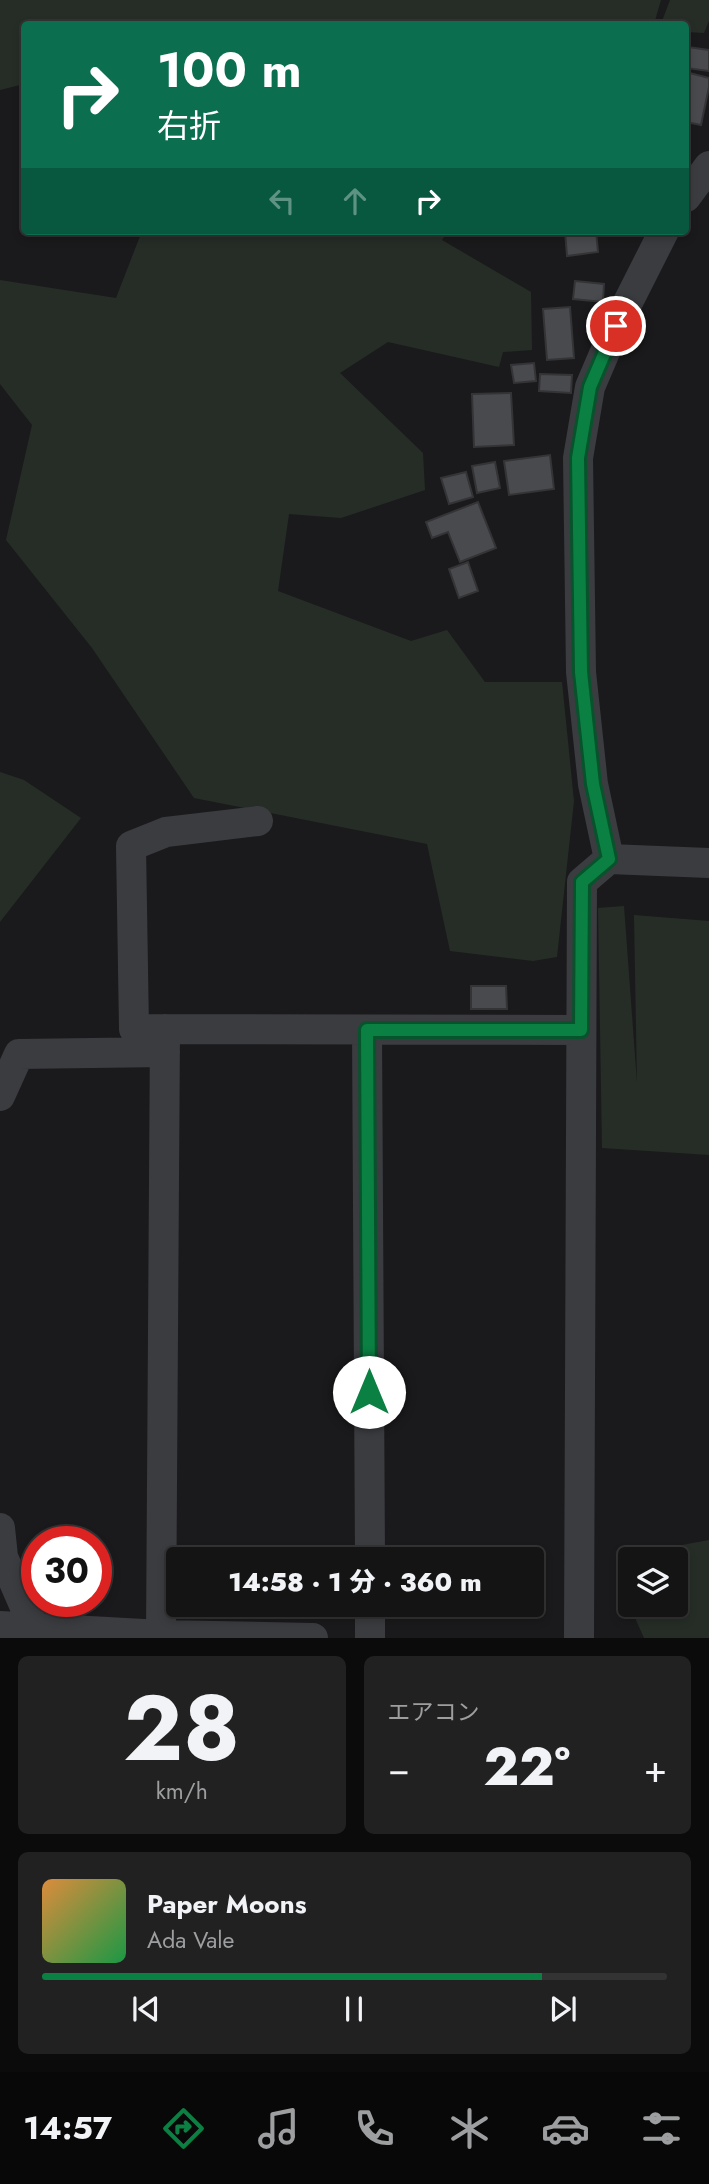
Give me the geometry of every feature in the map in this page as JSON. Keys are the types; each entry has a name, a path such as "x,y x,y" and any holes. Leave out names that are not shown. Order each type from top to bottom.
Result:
{"street":[{"path":"689,193 709,166"},
{"path":"609,859 593,784 581,672 578,458 590,387 616,326 661,235"},
{"path":"165,1041 134,1029 131,846 166,832 257,821"},
{"path":"579,1638 582,882 609,859 709,863"},
{"path":"0,1096 19,1054 165,1041 367,1030 581,1030"},
{"path":"367,1030 370,1547"},
{"path":"161,1635 165,1041"},
{"path":"0,1528 3,1557 34,1628"},
{"path":"370,1617 370,1638"},
{"path":"0,1626 161,1635 313,1638"}],"shaded area":[{"path":"0,0 661,0 655,21 21,21 21,85 0,90"},
{"path":"670,0 709,0 709,21 704,33 689,32 689,21 662,21"},
{"path":"140,235 445,235 442,240 531,292 532,350 503,352 499,367 388,342 340,373 423,453 425,490 341,518 289,514 278,591 411,641 447,630 485,682 562,682 574,801 557,957 533,961 450,951 427,844 194,798 92,648 6,540 32,425 0,384 0,280 116,298"},
{"path":"0,772 24,780 81,818 0,922"},
{"path":"624,906 637,1083 634,915 709,921 709,1155 602,1148 598,908"},
{"path":"709,1540 709,1638 644,1638 636,1620 635,1617 688,1617 688,1547 671,1547"}],"building":[{"path":"689,47 709,50 709,71 689,68"},
{"path":"689,73 709,78 701,125 689,123"},
{"path":"565,235 596,235 598,252 567,256"},
{"path":"575,281 604,284 603,302 573,299"},
{"path":"570,307 574,358 547,360 543,309"},
{"path":"534,363 536,381 514,383 511,365"},
{"path":"540,374 572,375 571,393 539,391"},
{"path":"511,393 514,445 474,447 472,394"},
{"path":"550,455 554,489 509,495 504,461"},
{"path":"495,462 500,488 477,493 472,466"},
{"path":"466,472 473,497 449,504 441,478"},
{"path":"478,502 496,548 460,562 448,532 432,538 426,522"},
{"path":"468,562 478,591 459,598 449,569"},
{"path":"471,986 506,986 507,1009 471,1009"}],"route":[{"path":"369,1392 367,1030 581,1030 582,882 609,859 593,784 581,672 578,458 590,387 616,326"}]}
